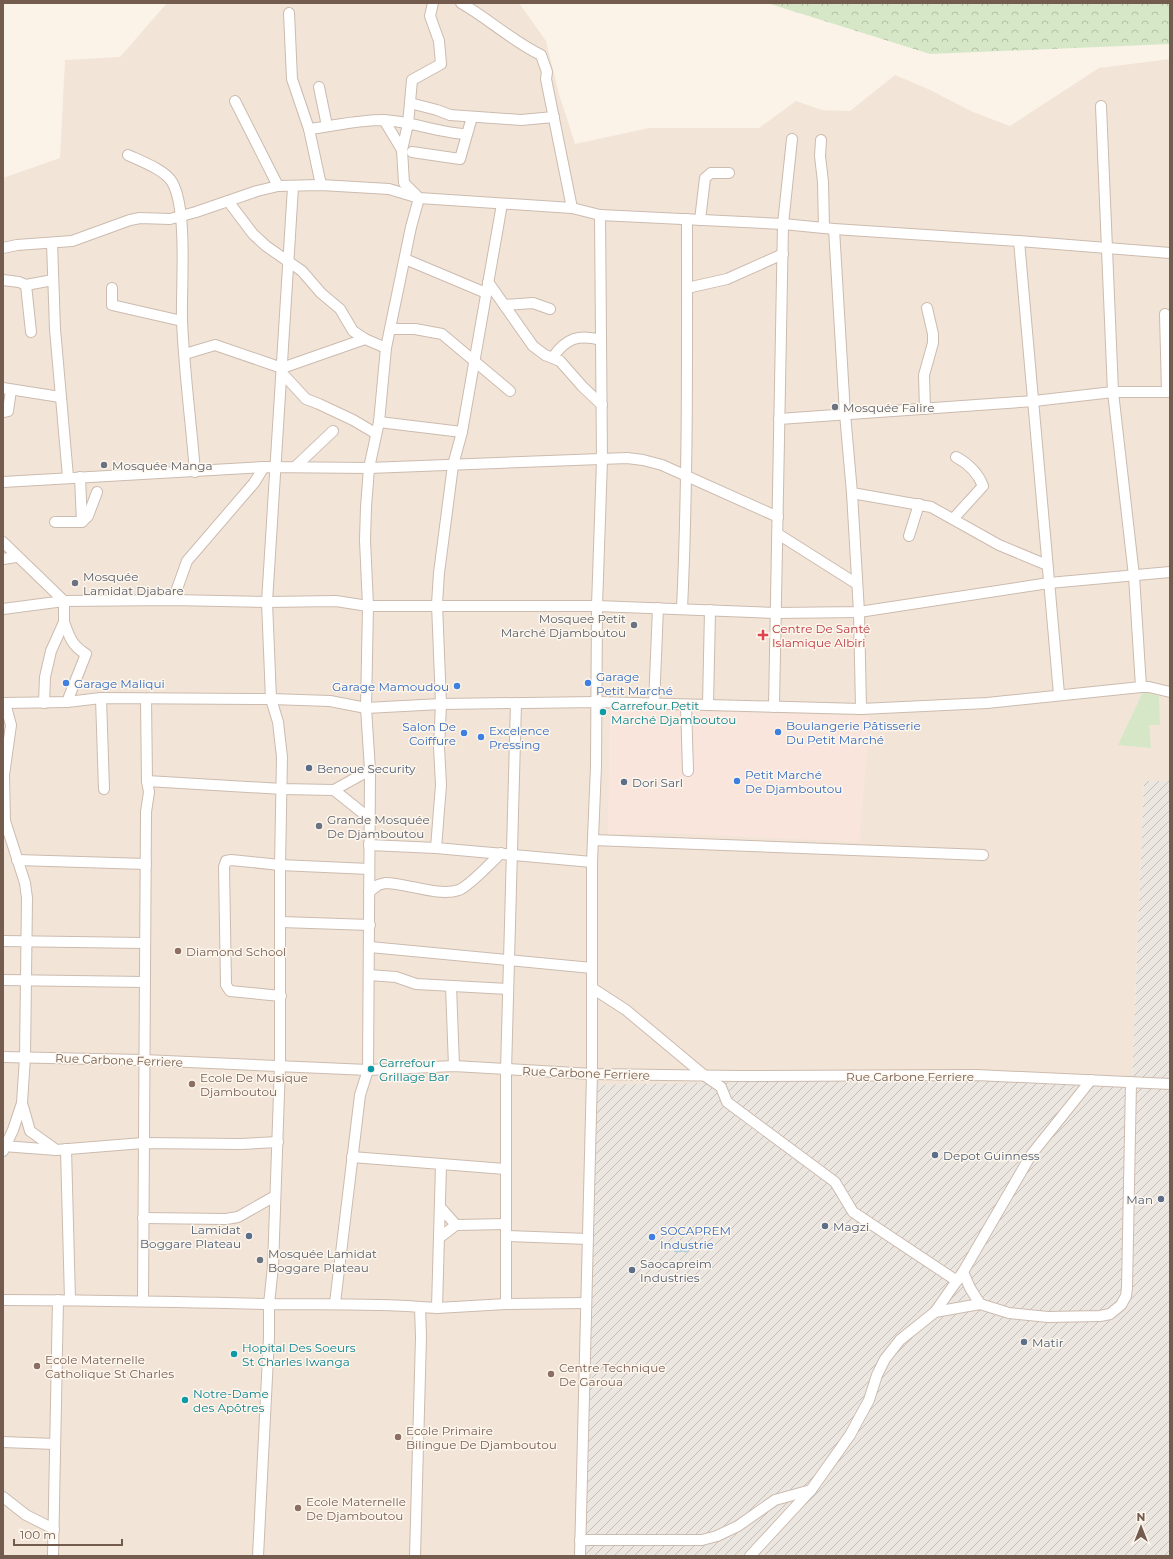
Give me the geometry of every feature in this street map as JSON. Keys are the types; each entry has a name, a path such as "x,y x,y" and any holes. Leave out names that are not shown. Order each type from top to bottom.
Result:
{"street":[{"path":"419,198 404,183 402,150 408,124 412,80 441,64 439,41 430,16 433,3"},
{"path":"461,3 484,17 520,44 541,55 547,72 546,79 572,208"},
{"path":"289,13 292,79 309,129 321,185"},
{"path":"318,87 327,126"},
{"path":"235,101 278,186"},
{"path":"410,103 450,115 521,120 554,117"},
{"path":"1101,106 1113,392 1134,576 1141,687"},
{"path":"412,152 460,159 472,117"},
{"path":"309,129 384,120 450,134 466,134"},
{"path":"384,120 402,150"},
{"path":"774,707 783,224 792,139"},
{"path":"821,140 820,156 823,182 824,228"},
{"path":"128,155 148,164 171,180 175,187 181,216 182,321 195,472"},
{"path":"700,220 706,178 711,173 729,173"},
{"path":"3,248 17,245 72,241 130,220 140,218 170,219 228,201 257,190 278,186 293,187 321,185 389,189 419,198 572,208 600,215 783,224 1170,253"},
{"path":"258,1556 269,1337 269,1304 273,1266 278,1142 281,996 280,865 282,757 278,722 271,699 267,602 293,187"},
{"path":"335,1303 360,1095 368,1070 370,770 366,708 368,606 365,540 369,468 379,422 386,348 405,259 410,227 419,198"},
{"path":"228,201 253,234 266,246 302,271 321,293 340,309 346,316 353,331 365,339 386,348"},
{"path":"436,848 440,785 439,747 441,704 437,604 439,573 453,465 462,432 502,204"},
{"path":"580,1556 592,1074 592,840 596,766 597,606 602,460 600,215"},
{"path":"682,609 687,501 685,475 688,420 687,219"},
{"path":"834,229 844,414 852,493 859,612 861,709"},
{"path":"1019,241 1059,694"},
{"path":"52,243 60,397 68,477"},
{"path":"687,288 727,279 783,254"},
{"path":"405,259 486,293"},
{"path":"3,280 19,282 26,285 53,280"},
{"path":"488,282 533,346 538,351 560,361 582,386 602,405"},
{"path":"26,285 31,332"},
{"path":"112,288 112,305 182,321"},
{"path":"504,305 533,303 550,310"},
{"path":"925,409 924,375 933,343 933,334 926,308"},
{"path":"779,419 925,409 1113,392 1168,392 1166,314"},
{"path":"390,329 415,329 442,334 474,363 510,391"},
{"path":"553,357 567,341 589,337 601,340"},
{"path":"282,371 365,339"},
{"path":"185,354 215,345 282,371 306,399 353,420 376,434"},
{"path":"3,412 8,411 7,389 60,397"},
{"path":"379,422 462,432"},
{"path":"295,467 333,431"},
{"path":"953,519 983,486 981,480 968,464 956,457"},
{"path":"3,482 68,477 195,472 264,467 369,468 627,458 643,460 685,475 778,517"},
{"path":"173,600 187,561 254,483 264,467"},
{"path":"80,477 82,522"},
{"path":"55,522 82,522 88,516 97,492"},
{"path":"852,493 931,507 999,545 1047,565"},
{"path":"909,536 919,504"},
{"path":"778,534 857,584"},
{"path":"3,542 64,601 64,622 70,640 78,649 86,654 68,702"},
{"path":"3,559 16,556"},
{"path":"3,609 64,601 173,600 267,602 336,601 368,606 437,604 597,606 776,613 859,612 1049,583 1170,572"},
{"path":"654,704 658,608"},
{"path":"708,706 710,610"},
{"path":"44,703 45,677 50,651 64,622"},
{"path":"278,1142 240,1144 143,1143 61,1149 4,1147 22,1103 26,1057 27,898 25,882 4,821 4,775 11,725 4,703 68,702 101,698 271,699 330,701 366,708 441,704 596,702 861,709 987,703 1059,694 1141,687 1150,687 1170,692"},
{"path":"101,698 104,789"},
{"path":"143,1300 144,943 148,792 146,699"},
{"path":"506,1304 506,1070 516,703"},
{"path":"686,705 688,771"},
{"path":"147,781 282,789 334,790 370,770"},
{"path":"334,790 369,818"},
{"path":"592,840 983,855"},
{"path":"369,845 436,848 592,862"},
{"path":"369,892 378,885 384,883 443,891 458,890 465,886 501,853"},
{"path":"17,860 146,864"},
{"path":"281,996 230,991 226,985 224,867 226,862 231,860 280,865 369,869"},
{"path":"281,922 370,925"},
{"path":"3,940 144,943"},
{"path":"370,947 592,968"},
{"path":"369,975 396,978 416,984 508,989"},
{"path":"3,980 144,982"},
{"path":"451,986 454,1066"},
{"path":"592,988 626,1010 705,1076 721,1087 727,1102 835,1182 853,1212 957,1281"},
{"name":"Rue Carbone Ferriere","path":"3,1057 143,1060 368,1070 454,1066 592,1074 705,1076 976,1075 1170,1084"},
{"path":"750,1556 811,1490 860,1420 885,1358 900,1340 935,1312 963,1272 1031,1155 1091,1080"},
{"path":"935,1312 980,1304 1009,1313 1048,1317 1110,1314 1121,1305 1126,1296 1127,1288 1131,1082"},
{"path":"22,1103 30,1131 61,1149"},
{"path":"61,1149 70,1300"},
{"path":"352,1157 505,1169"},
{"path":"437,1308 441,1208 441,1165"},
{"path":"143,1218 226,1219 238,1216 275,1196"},
{"path":"441,1208 456,1225"},
{"path":"440,1238 456,1225 506,1224"},
{"path":"506,1236 588,1239"},
{"path":"963,1272 970,1288 980,1304"},
{"path":"3,1300 143,1300 269,1304 335,1303 437,1308 506,1304 586,1303"},
{"path":"53,1556 58,1300"},
{"path":"415,1556 421,1337 420,1307"},
{"path":"3,1442 56,1444"},
{"path":"580,1540 702,1540 717,1536 738,1526 774,1500 811,1490"},
{"path":"3,1497 26,1515 54,1530"}],"shaded area":[{"path":"167,3 519,3 546,41 559,94 575,144 649,128 759,128 796,101 822,110 850,111 895,75 928,89 973,112 1010,126 1099,68 1170,59 1170,781 1144,781 1132,1081 584,1556 3,1556 3,178 60,158 65,60 120,57"},
{"name":"Petit Marché De Djamboutou","path":"610,709 870,716 859,842 667,833 608,834"},
{"path":"1144,781 1170,781 1170,1556 584,1556 589,1085 1032,1077 1132,1081"}],"green space":[{"path":"767,3 1170,3 1170,44 930,54"},
{"path":"1143,692 1159,696 1160,725 1149,725 1151,748 1118,745"}],"water":[{"path":"676,1242 683,1245 689,1244 690,1249 686,1252 675,1252 673,1246"}],"place":[{"name":"Mosquée Falire","path":"835,407"},
{"name":"Mosquée Manga","path":"104,465"},
{"name":"Mosquée Lamidat Djabare","path":"75,583"},
{"name":"Mosquee Petit Marché Djamboutou","path":"634,625"},
{"name":"Centre De Santé Islamique Albiri","path":"763,635"},
{"name":"Garage Maliqui","path":"66,683"},
{"name":"Garage Petit Marché","path":"588,683"},
{"name":"Garage Mamoudou","path":"457,686"},
{"name":"Carrefour Petit Marché Djamboutou","path":"603,712"},
{"name":"Boulangerie Pâtisserie Du Petit Marché","path":"778,732"},
{"name":"Salon De Coiffure","path":"464,733"},
{"name":"Excelence Pressing","path":"481,737"},
{"name":"Benoue Security","path":"309,768"},
{"name":"Petit Marché De Djamboutou","path":"737,781"},
{"name":"Dori Sarl","path":"624,782"},
{"name":"Grande Mosquée De Djamboutou","path":"319,826"},
{"name":"Diamond School","path":"178,951"},
{"name":"Carrefour Grillage Bar","path":"371,1069"},
{"name":"Ecole De Musique Djamboutou","path":"192,1084"},
{"name":"Depot Guinness","path":"935,1155"},
{"name":"Man","path":"1161,1199"},
{"name":"Magzi","path":"825,1226"},
{"name":"Lamidat Boggare Plateau","path":"249,1236"},
{"name":"SOCAPREM Industrie","path":"652,1237"},
{"name":"Mosquée Lamidat Boggare Plateau","path":"260,1260"},
{"name":"Saocapreim Industries","path":"632,1270"},
{"name":"Matir","path":"1024,1342"},
{"name":"Hopital Des Soeurs St Charles Iwanga","path":"234,1354"},
{"name":"Ecole Maternelle Catholique St Charles","path":"37,1366"},
{"name":"Centre Technique De Garoua","path":"551,1374"},
{"name":"Notre-Dame des Apôtres","path":"185,1400"},
{"name":"Ecole Primaire Bilingue De Djamboutou","path":"398,1437"},
{"name":"Ecole Maternelle De Djamboutou","path":"298,1508"}]}
